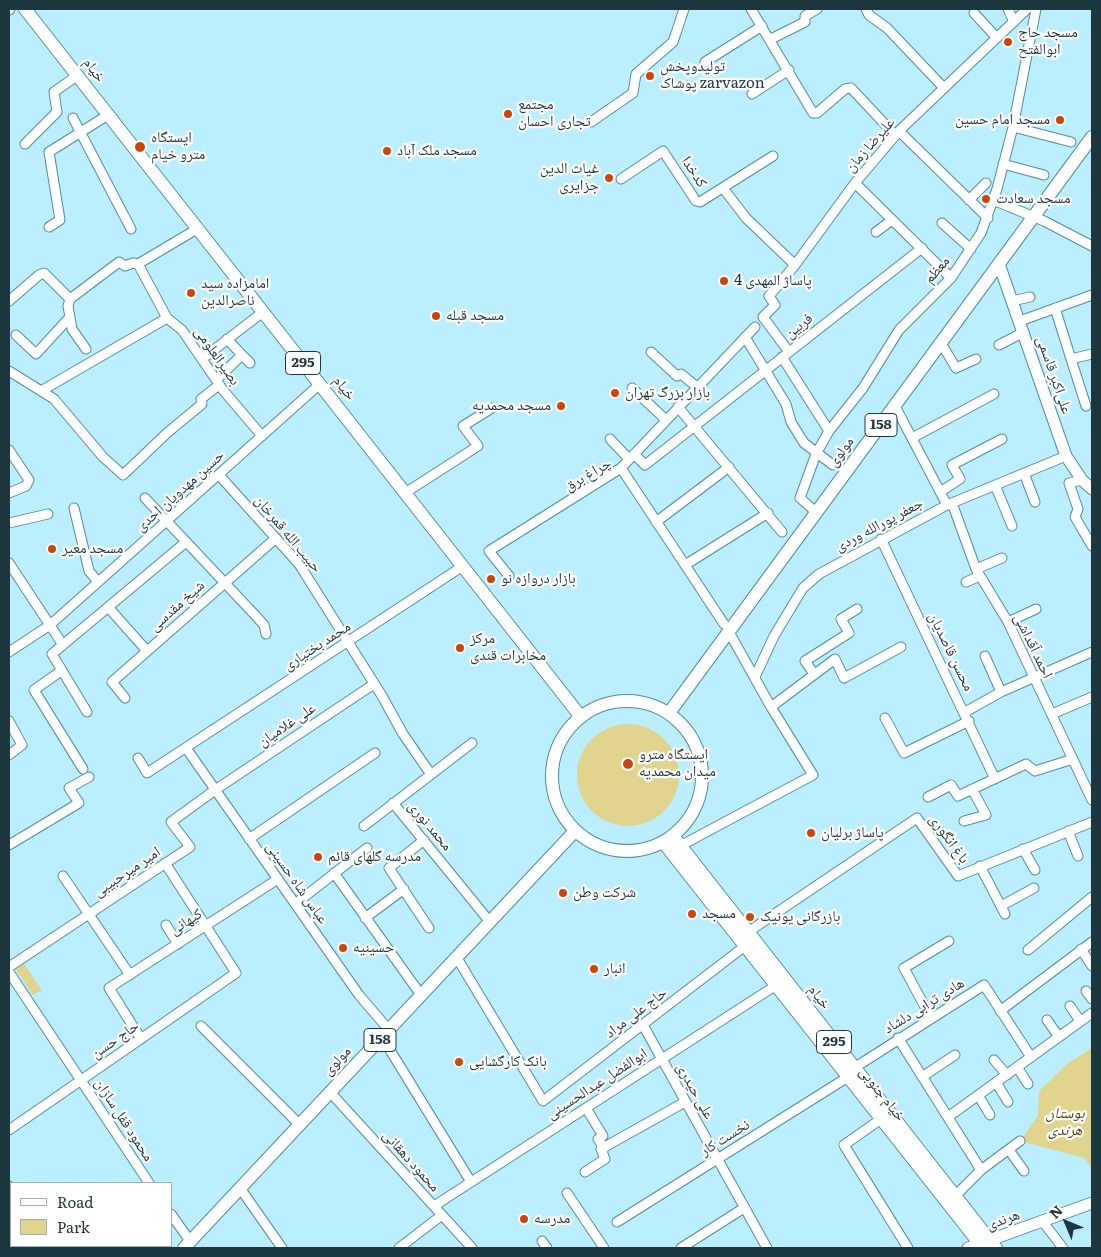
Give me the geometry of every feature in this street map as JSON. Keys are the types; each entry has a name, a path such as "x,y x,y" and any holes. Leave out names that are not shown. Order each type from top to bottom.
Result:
{"main road":[{"name":"خیام","path":"25,9 581,717"},
{"name":"مولوی","path":"669,713 726,628 817,514 1092,138"},
{"path":"634,701 652,705 669,713 688,730 695,742 702,766 702,790 696,806 687,822 672,841 637,851 622,851 593,843 575,831 564,818 557,803 553,787 552,770 556,753 563,738 581,717 606,704 634,701"},
{"name":"مولوی","path":"187,1245 575,831"},
{"name":"خیام","path":"672,841 748,932 851,1072 955,1196 983,1246"},
{"name":"خیام جنوبی","path":"672,841 745,946 776,986 851,1072 881,1119 983,1246"}],"street":[{"path":"591,122 633,93 636,74 673,42 684,9"},
{"path":"751,9 815,114 848,88 988,218"},
{"path":"866,9 869,16 887,28 944,88"},
{"path":"1008,9 1014,22"},
{"name":"علیرضا زمان","path":"785,355 763,318 775,306 769,296 795,265 855,183 897,133 1027,9"},
{"name":"معظم","path":"817,514 800,498 816,454 829,431 863,388 899,330 951,278 971,249 988,218 1013,127 1036,9"},
{"path":"771,39 805,22 805,16 818,12"},
{"path":"974,14 996,38"},
{"path":"706,62 762,26"},
{"path":"752,94 789,70"},
{"path":"25,144 58,112 54,92 78,75"},
{"path":"49,227 60,220 49,152 108,115"},
{"path":"73,118 131,229"},
{"path":"1013,127 1071,142"},
{"name":"کدخدا","path":"621,179 663,151 698,202 772,156"},
{"path":"1003,164 1044,174"},
{"path":"855,183 951,278"},
{"path":"969,200 986,183"},
{"path":"723,188 746,218 795,265"},
{"path":"993,200 1034,217 1092,246"},
{"path":"876,232 892,220"},
{"path":"942,223 971,249"},
{"path":"70,299 119,262 125,266 132,263 138,264 197,229"},
{"name":"فربین","path":"632,456 645,465 922,248"},
{"name":"بصیرالعلومی","path":"138,264 167,318 182,330 218,382 262,436"},
{"name":"علی‌اکبر قاسمی","path":"999,264 1066,456 1082,480 1092,489"},
{"path":"9,301 44,273 70,299 69,318 72,329 86,349"},
{"path":"999,345 1022,326 1055,308 1092,295"},
{"path":"1012,301 1030,297"},
{"path":"1055,308 1086,406"},
{"path":"202,360 263,312"},
{"path":"16,335 36,354 69,318"},
{"path":"41,391 167,318"},
{"path":"621,468 754,327"},
{"path":"745,337 786,404 790,422 804,443 816,454 833,465"},
{"path":"227,339 250,363"},
{"path":"941,343 956,368 976,358"},
{"path":"651,352 677,376 681,374 697,387"},
{"path":"1071,359 1092,354"},
{"path":"9,372 54,399 103,456 123,475 167,433 202,404 201,399 242,355"},
{"path":"785,355 829,431"},
{"name":"حسین مهدویان احدی","path":"9,652 50,625 320,384"},
{"path":"632,388 666,420"},
{"path":"912,438 994,394"},
{"name":"احمد آقداشی","path":"895,406 940,492 949,504 978,572 1008,622 1092,800"},
{"path":"678,407 782,532"},
{"path":"405,493 478,446 463,426 492,408"},
{"path":"610,439 632,456"},
{"path":"940,492 960,479 952,465 1002,439"},
{"path":"9,450 29,480 26,486 9,493"},
{"name":"جعفر پورالله وردی","path":"755,677 774,636 803,588 819,574 949,504 1066,456"},
{"path":"656,522 729,467"},
{"name":"چراغ برق","path":"509,576 490,551 621,468 726,628 770,707 813,775 672,841"},
{"path":"1024,473 1035,502"},
{"name":"حبیب الله قمرخان","path":"219,475 299,564 403,734 430,773"},
{"path":"1082,480 1069,483 1078,509 1071,519 1092,546"},
{"path":"995,485 1012,526"},
{"path":"145,498 264,625 266,634"},
{"path":"74,508 88,571 98,582"},
{"path":"685,565 768,513"},
{"path":"9,523 48,514"},
{"name":"شیخ مقدسی","path":"125,698 112,682 276,538"},
{"name":"محسن قاصدیان","path":"881,539 965,712 995,779"},
{"path":"87,712 52,654 186,542"},
{"path":"966,582 978,572 1002,558"},
{"path":"9,563 63,645"},
{"name":"محمد بختیاری","path":"138,758 147,773 347,641 429,591 463,566"},
{"path":"108,607 147,652"},
{"path":"814,674 805,661 848,633 841,619 857,609"},
{"path":"1008,622 1036,609"},
{"path":"770,707 835,659 844,678 901,647"},
{"path":"965,712 1001,692 1092,652"},
{"path":"985,656 1001,692"},
{"path":"61,670 34,690 83,768"},
{"name":"علی غلامیان","path":"215,790 374,684"},
{"path":"1052,714 1092,697"},
{"path":"885,718 904,753 969,721"},
{"path":"9,721 22,743 20,748 9,755"},
{"name":"محمد نوری","path":"472,743 430,773 393,803 490,922"},
{"name":"عباس شاه حسینی","path":"186,748 386,1033 471,1182"},
{"path":"250,839 375,753"},
{"path":"928,797 950,785 958,796 1026,764 1035,771 1073,759"},
{"path":"9,845 79,803 69,788 89,777"},
{"name":"امیر میرحبیبی","path":"9,967 190,847 171,822 215,790"},
{"path":"964,821 986,815 972,790"},
{"path":"364,826 393,803"},
{"name":"باغ انگوری","path":"748,932 917,818 958,876 1092,822"},
{"path":"1068,832 1078,856"},
{"path":"424,840 389,868 429,928"},
{"path":"295,904 367,848"},
{"path":"1023,850 1035,870"},
{"path":"165,863 206,926"},
{"path":"980,866 1003,910 1034,888"},
{"path":"334,873 421,995"},
{"path":"63,876 130,975"},
{"name":"کیهانی","path":"142,1039 109,988 278,879"},
{"path":"365,918 404,889"},
{"path":"1028,950 1092,897"},
{"path":"166,925 178,944"},
{"name":"حاج حسن","path":"9,1130 236,973 206,926"},
{"path":"931,1018 904,968 949,941"},
{"path":"1000,1011 1080,949 1092,942"},
{"name":"حاج علی مراد","path":"456,958 542,1101 745,946"},
{"path":"1080,949 1092,966"},
{"name":"محمود قفل سازان","path":"9,972 148,1182"},
{"name":"هادی ترابی دلشاد","path":"851,1072 898,1038 984,985 1031,1057"},
{"name":"ابوالفضل عبدالحسینی","path":"434,1206 776,986"},
{"path":"1086,991 1092,999"},
{"path":"1070,1006 1080,1021"},
{"path":"948,1117 1092,1013"},
{"path":"1047,1020 1059,1037"},
{"name":"علی حیدری","path":"643,1025 744,1208 763,1247"},
{"path":"201,1026 300,1125"},
{"path":"898,1038 981,1170"},
{"path":"922,1077 955,1055"},
{"path":"994,1060 1007,1075"},
{"path":"1016,1068 1028,1084"},
{"name":"نخست کار","path":"617,1222 851,1072"},
{"path":"996,1082 1008,1102"},
{"name":"محمود دهقانی","path":"330,1092 472,1248"},
{"path":"978,1095 990,1115"},
{"path":"584,1172 605,1159 601,1149 685,1102"},
{"path":"586,1108 603,1136 598,1139 604,1148"},
{"path":"881,1119 844,1145 908,1248"},
{"path":"955,1196 981,1170 1020,1141"},
{"path":"1009,1150 1024,1171"},
{"path":"240,1188 282,1248"},
{"path":"567,1193 604,1248"},
{"name":"هرندی","path":"983,1246 1092,1203"},
{"path":"680,1248 744,1208"},
{"path":"399,1248 442,1215"},
{"path":"172,1216 187,1245"},
{"path":"1043,1222 1064,1248"}],"green space":[{"path":"628,724 648,728 664,739 675,755 679,775 675,795 664,811 648,822 628,826 608,822 592,811 581,795 577,775 581,755 592,739 608,728"},
{"path":"22,961 42,990 33,995 14,967"},
{"name":"بوستان هرندی","path":"1092,1048 1092,1169 1085,1158 1020,1141 1038,1116 1039,1091 1067,1064"}],"place":[{"name":"مسجد حاج ابوالفتح","path":"1008,42"},
{"name":"تولیدوپخش پوشاک zarvazon","path":"650,76"},
{"name":"مجتمع تجاری احسان","path":"508,114"},
{"name":"مسجد امام حسین","path":"1060,120"},
{"name":"ایستگاه مترو خیام","path":"140,147"},
{"name":"مسجد ملک آباد","path":"387,151"},
{"name":"غیاث الدین جزایری","path":"609,178"},
{"name":"مسجد سعادت","path":"986,199"},
{"name":"پاساژ المهدی 4","path":"724,281"},
{"name":"امامزاده سید ناصرالدین","path":"191,293"},
{"name":"مسجد قبله","path":"436,316"},
{"name":"بازار بزرگ تهران","path":"615,393"},
{"name":"مسجد محمدیه","path":"561,406"},
{"name":"مسجد معیر","path":"52,549"},
{"name":"بازار دروازه نو","path":"491,579"},
{"name":"مرکز مخابرات قندی","path":"460,648"},
{"name":"ایستگاه مترو میدان محمدیه","path":"628,764"},
{"name":"پاساژ برلیان","path":"811,833"},
{"name":"مدرسه گلهای قائم","path":"318,857"},
{"name":"شرکت وطن","path":"563,893"},
{"name":"مسجد","path":"692,914"},
{"name":"بازرگانی یونیک","path":"750,917"},
{"name":"حسینیه","path":"343,948"},
{"name":"انبار","path":"594,969"},
{"name":"بانک کارگشایی","path":"459,1062"},
{"name":"مدرسه","path":"524,1219"}]}
